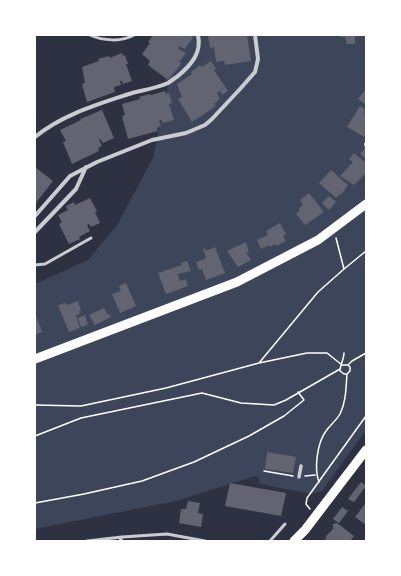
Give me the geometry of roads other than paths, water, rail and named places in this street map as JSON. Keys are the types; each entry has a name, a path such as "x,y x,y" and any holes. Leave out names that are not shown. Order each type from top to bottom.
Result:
{"main road":[{"path":"35,360 237,282 318,240 366,204"},
{"path":"294,541 306,530 366,450"},
{"path":"301,541 306,530"}],"street":[{"path":"35,137 42,131 68,116 133,93 168,83 186,70 196,58 199,41 198,35"},
{"path":"35,216 70,176 86,167 152,140 186,133 212,119 255,72 258,59 255,35"},
{"path":"35,232 76,189 86,167"},
{"path":"299,477 301,466"}],"lane":[{"path":"90,35 112,40 129,38 134,35"},
{"path":"35,265 45,264 91,238"},
{"path":"270,541 285,524"},
{"path":"87,541 167,534 205,541"},
{"path":"120,541 122,537"}]}
